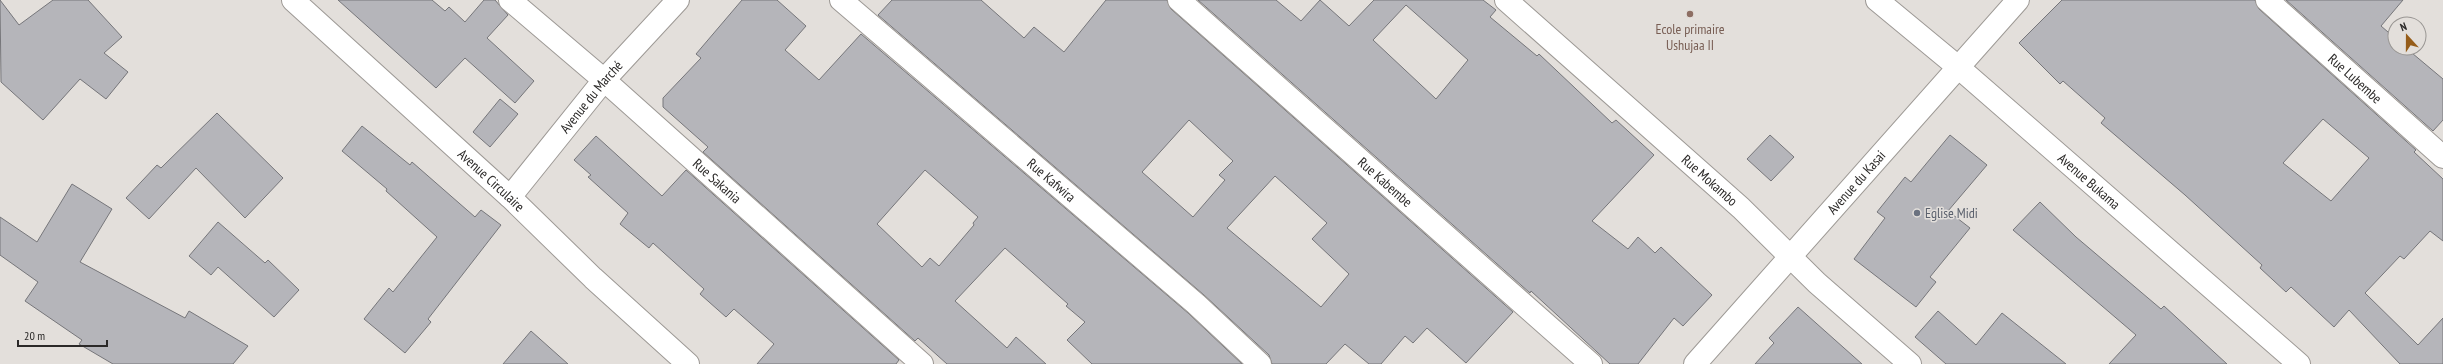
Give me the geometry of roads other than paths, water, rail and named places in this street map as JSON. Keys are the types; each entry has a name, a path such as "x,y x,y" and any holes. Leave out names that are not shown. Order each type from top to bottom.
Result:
{"street":[{"name":"Avenue Circulaire","path":"293,0 510,197 593,278 688,364"},
{"name":"Rue Sakania","path":"510,0 604,80 922,364"},
{"name":"Avenue du Marché","path":"510,197 604,80 678,0"},
{"name":"Rue Kafwira","path":"841,0 1196,304 1260,364"},
{"name":"Rue Kabembe","path":"1179,0 1591,364"},
{"name":"Rue Mokambo","path":"1506,0 1741,208 1817,283 1910,364"},
{"name":"Avenue Bukama","path":"1877,0 1958,67 2299,364"},
{"name":"Avenue du Kasai","path":"1695,364 2018,0"},
{"name":"Rue Lubembe","path":"2267,0 2443,157"}],"place":[{"name":"Ecole primaire Ushujaa II","path":"1690,14"},
{"name":"Eglise Midi","path":"1917,213"}]}
